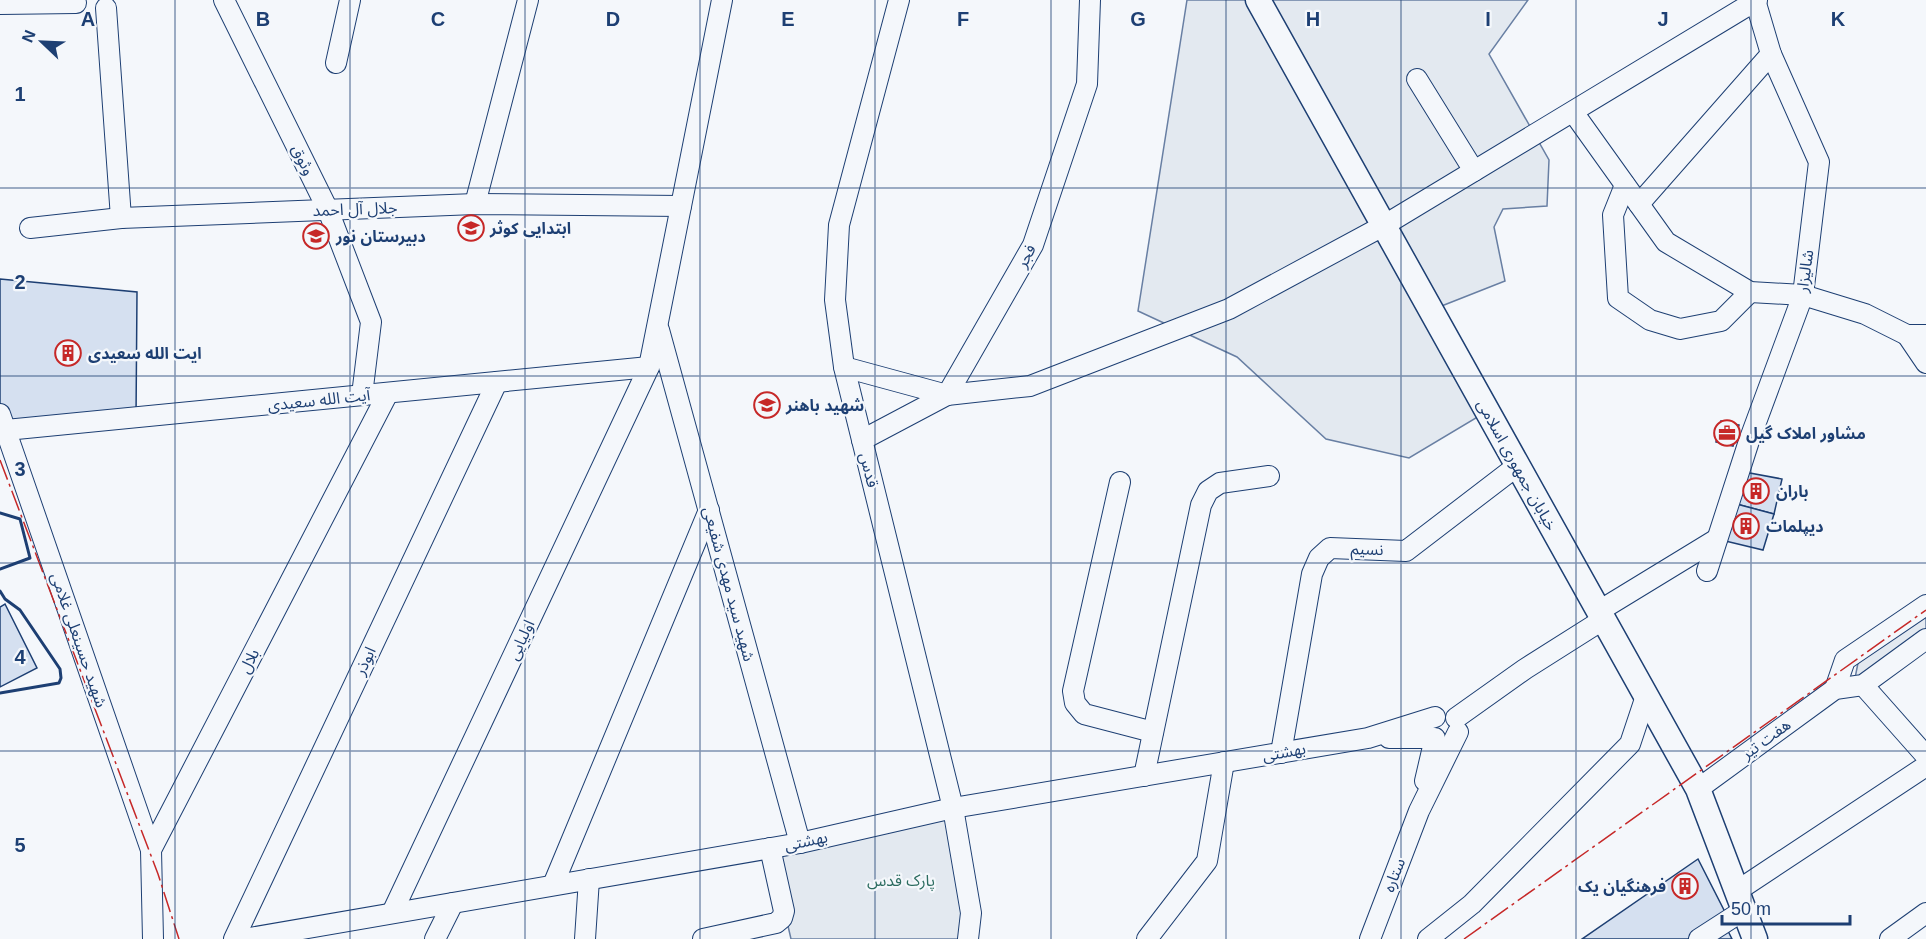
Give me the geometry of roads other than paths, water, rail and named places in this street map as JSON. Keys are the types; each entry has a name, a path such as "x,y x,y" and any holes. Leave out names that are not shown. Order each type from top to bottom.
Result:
{"main road":[{"name":"خیابان جمهوری اسلامی","path":"1258,0 1698,789 1755,939"}],"street":[{"name":"وثوق","path":"224,0 328,210 371,322 362,395"},
{"path":"336,63 350,0"},
{"path":"475,204 528,0"},
{"name":"اولیایی","path":"392,913 649,367 722,0"},
{"name":"قدس","path":"899,0 839,225 835,300 844,367 953,808 971,913 968,939"},
{"name":"فجر","path":"947,394 1033,245 1087,84 1090,0"},
{"path":"844,367 947,394 1030,386 1229,309 1383,226 1756,0"},
{"name":"شالیزار","path":"1707,571 1749,441 1803,296 1819,162 1771,54 1756,0"},
{"path":"12,3 76,3"},
{"path":"106,8 121,218"},
{"path":"1639,204 1771,54"},
{"path":"1417,79 1474,171"},
{"path":"1573,112 1666,242 1750,291 1803,296 1865,314 1916,335 1926,363"},
{"path":"1625,185 1613,215 1618,298 1650,320 1680,329 1721,321 1750,291"},
{"name":"جلال آل احمد","path":"30,228 121,218 475,204 681,206"},
{"name":"شهید سید مهدی شفیعی","path":"658,326 800,843"},
{"name":"آیت الله سعیدی","path":"3,422 388,393 649,367"},
{"name":"ابوذر","path":"234,939 497,382"},
{"name":"بلال","path":"153,939 151,850 388,393"},
{"path":"862,440 947,394"},
{"name":"شهید حسینعلی غلامی","path":"3,422 151,850"},
{"name":"نسیم","path":"1281,753 1312,574 1319,558 1330,548 1406,551 1517,466"},
{"path":"1144,776 1201,505 1208,491 1220,483 1269,476"},
{"path":"1120,482 1073,691 1075,703 1084,714 1153,732"},
{"path":"553,885 709,510"},
{"path":"1419,811 1457,725 1525,669 1601,615 1717,539"},
{"path":"1926,605 1845,660 1835,689 1863,686 1926,639"},
{"path":"1863,686 1926,756"},
{"name":"هفت تیر","path":"1698,789 1835,689"},
{"path":"1428,939 1472,904 1630,744 1646,696"},
{"path":"1448,713 1457,725 1456,736 1448,741 1435,738 1368,738 1439,714 1448,713"},
{"path":"1419,811 1435,738 1430,730 1435,717"},
{"name":"بهشتی","path":"244,939 307,933 392,913 800,843 953,808 1368,738"},
{"path":"1147,939 1207,861 1224,762"},
{"path":"1699,939 1741,900 1926,766"},
{"name":"ستاره","path":"1370,939 1419,811"},
{"path":"703,939 776,923 782,918 784,911 770,848"},
{"path":"585,939 590,879"},
{"path":"435,939 453,903"},
{"path":"1890,939 1926,913"}],"place":[{"name":"ابتدایی کوثر","path":"471,228"},
{"name":"دبیرستان نور","path":"316,236"},
{"name":"ایت الله سعیدی","path":"68,353"},
{"name":"شهید باهنر","path":"767,405"},
{"name":"مشاور املاک گیل","path":"1727,433"},
{"name":"باران","path":"1756,491"},
{"name":"دیپلمات","path":"1746,526"},
{"name":"فرهنگیان یک","path":"1685,886"}],"park label":[{"name":"پارک قدس","path":"901,880"}]}
